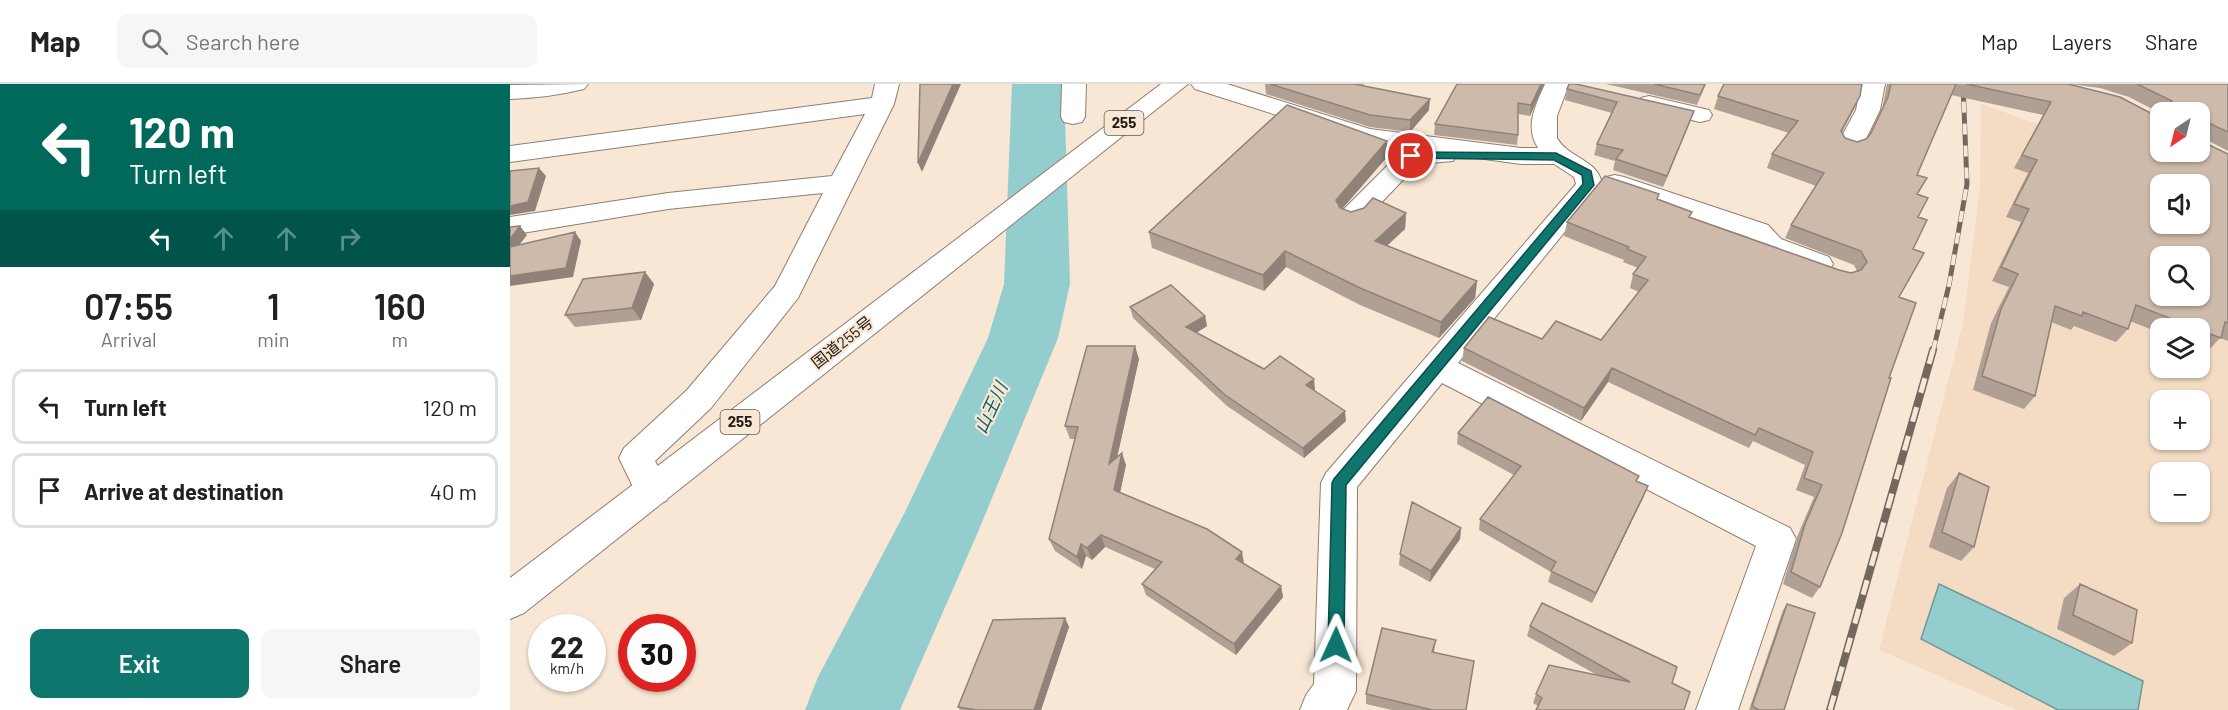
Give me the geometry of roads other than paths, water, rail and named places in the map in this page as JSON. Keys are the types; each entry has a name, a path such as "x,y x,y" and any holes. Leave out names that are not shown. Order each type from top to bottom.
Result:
{"main road":[{"path":"510,92 543,90 576,84"},
{"path":"1073,117 1074,84"},
{"name":"国道255号","path":"510,601 969,242 1176,84"},
{"path":"1203,84 1367,136 1521,156"},
{"path":"1850,145 1868,110 1873,84"},
{"path":"1566,85 1543,117 1544,139 1556,156 1587,173 1758,231 1771,246 1843,274"},
{"path":"510,154 885,94"},
{"path":"653,491 636,458 699,399 787,291 843,183 885,94"},
{"path":"1632,99 1700,115"},
{"path":"1352,217 1411,156 1556,156"},
{"path":"1322,710 1335,691 1339,483 1589,185 1587,173"},
{"path":"510,226 668,201 843,183"},
{"path":"1437,366 1777,539 1717,710"}],"water":[{"path":"1939,584 2143,681 2138,710 2058,710 1921,639"}],"waterway":[{"name":"山王川","path":"852,710 937,532 1023,338 1037,284 1038,84"}],"railway":[{"path":"1933,351 1949,285 1967,184 1963,84"},
{"path":"1830,710 1933,350"}]}
